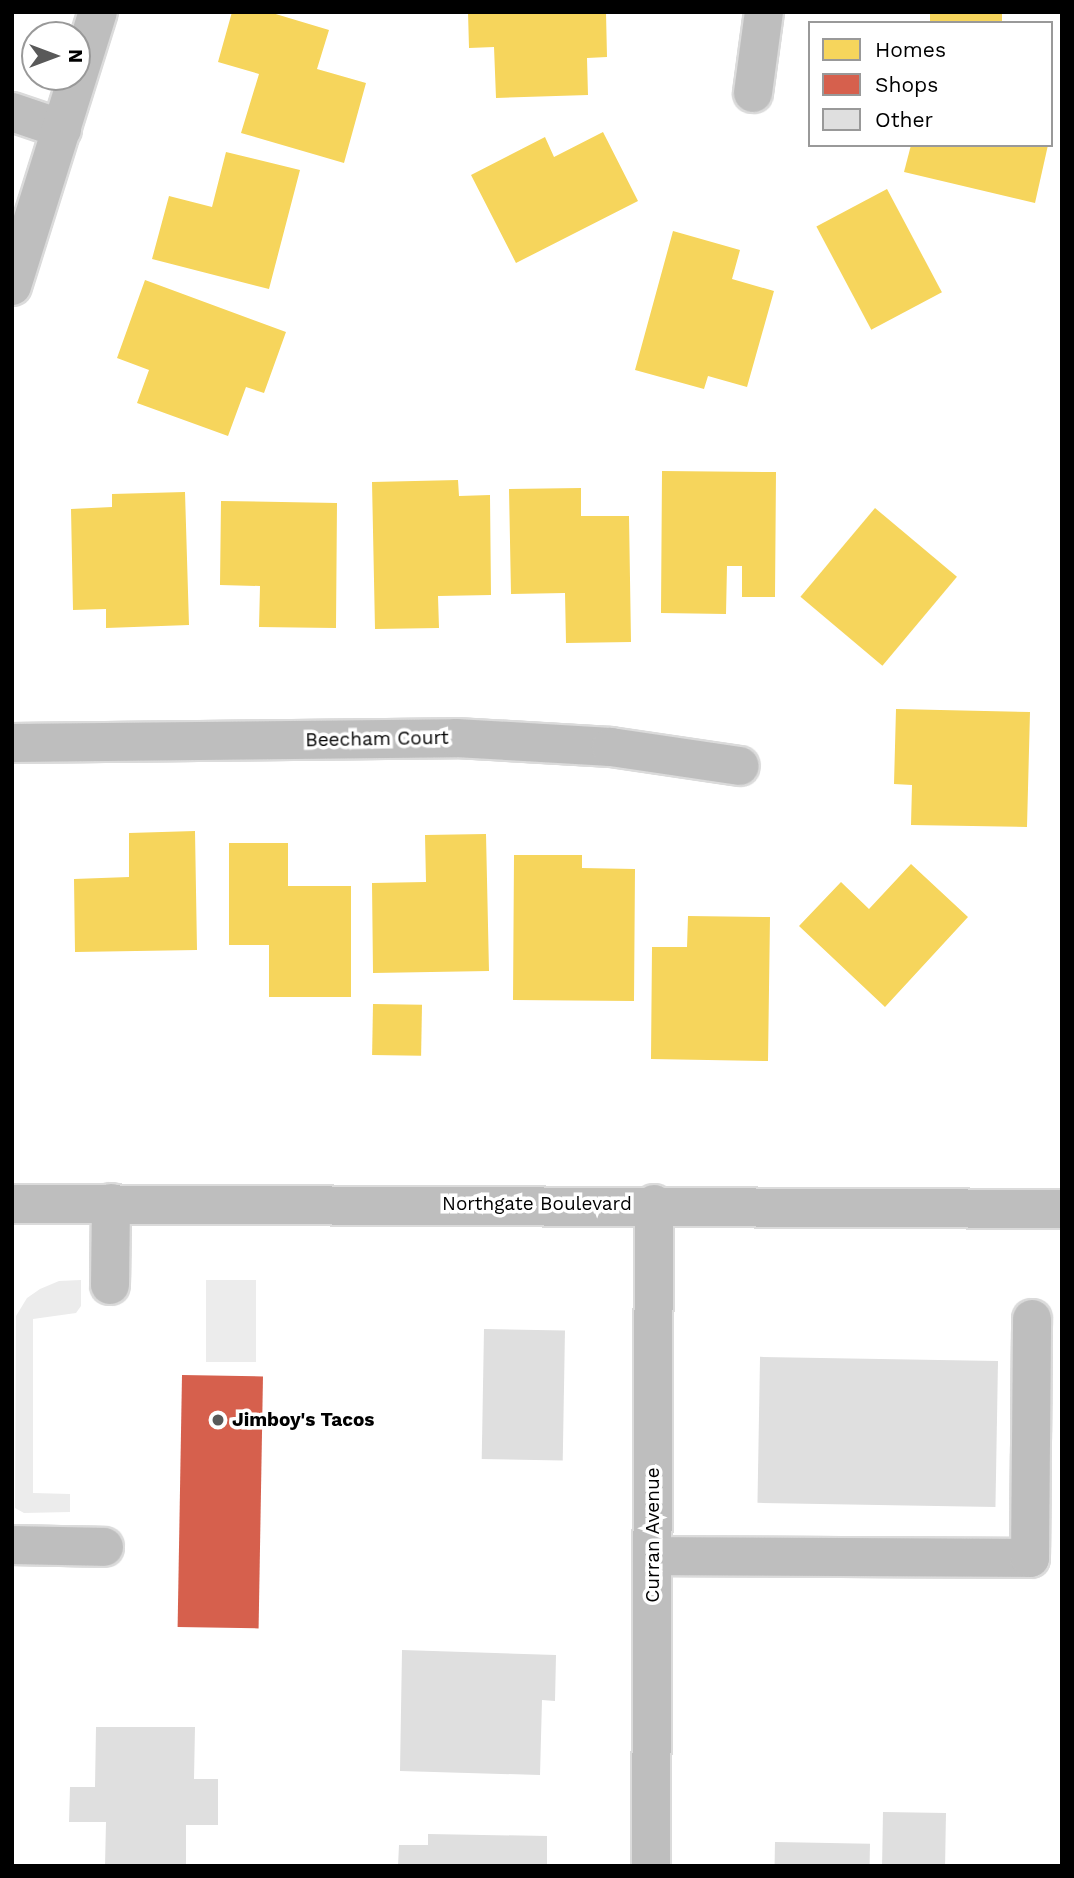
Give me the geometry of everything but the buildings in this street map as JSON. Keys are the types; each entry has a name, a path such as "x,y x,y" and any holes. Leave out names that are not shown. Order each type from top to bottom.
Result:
{"street":[{"path":"12,286 98,12"},
{"path":"753,93 764,12"},
{"path":"12,112 62,128"},
{"name":"Beecham Court","path":"12,743 456,738 611,747 740,766"},
{"name":"Northgate Boulevard","path":"12,1203 654,1203 1062,1209"},
{"path":"110,1284 111,1203"},
{"name":"Curran Avenue","path":"650,1866 654,1203"},
{"path":"652,1556 1030,1558 1032,1319"},
{"path":"12,1545 104,1547"}],"shaded area":[{"path":"81,1280 81,1306 76,1313 33,1319 33,1493 70,1494 70,1512 24,1513 15,1508 16,1316 27,1298 40,1289 59,1281"},
{"path":"206,1280 256,1280 256,1362 206,1362"}],"place":[{"name":"Jimboy's Tacos","path":"218,1420"}]}
